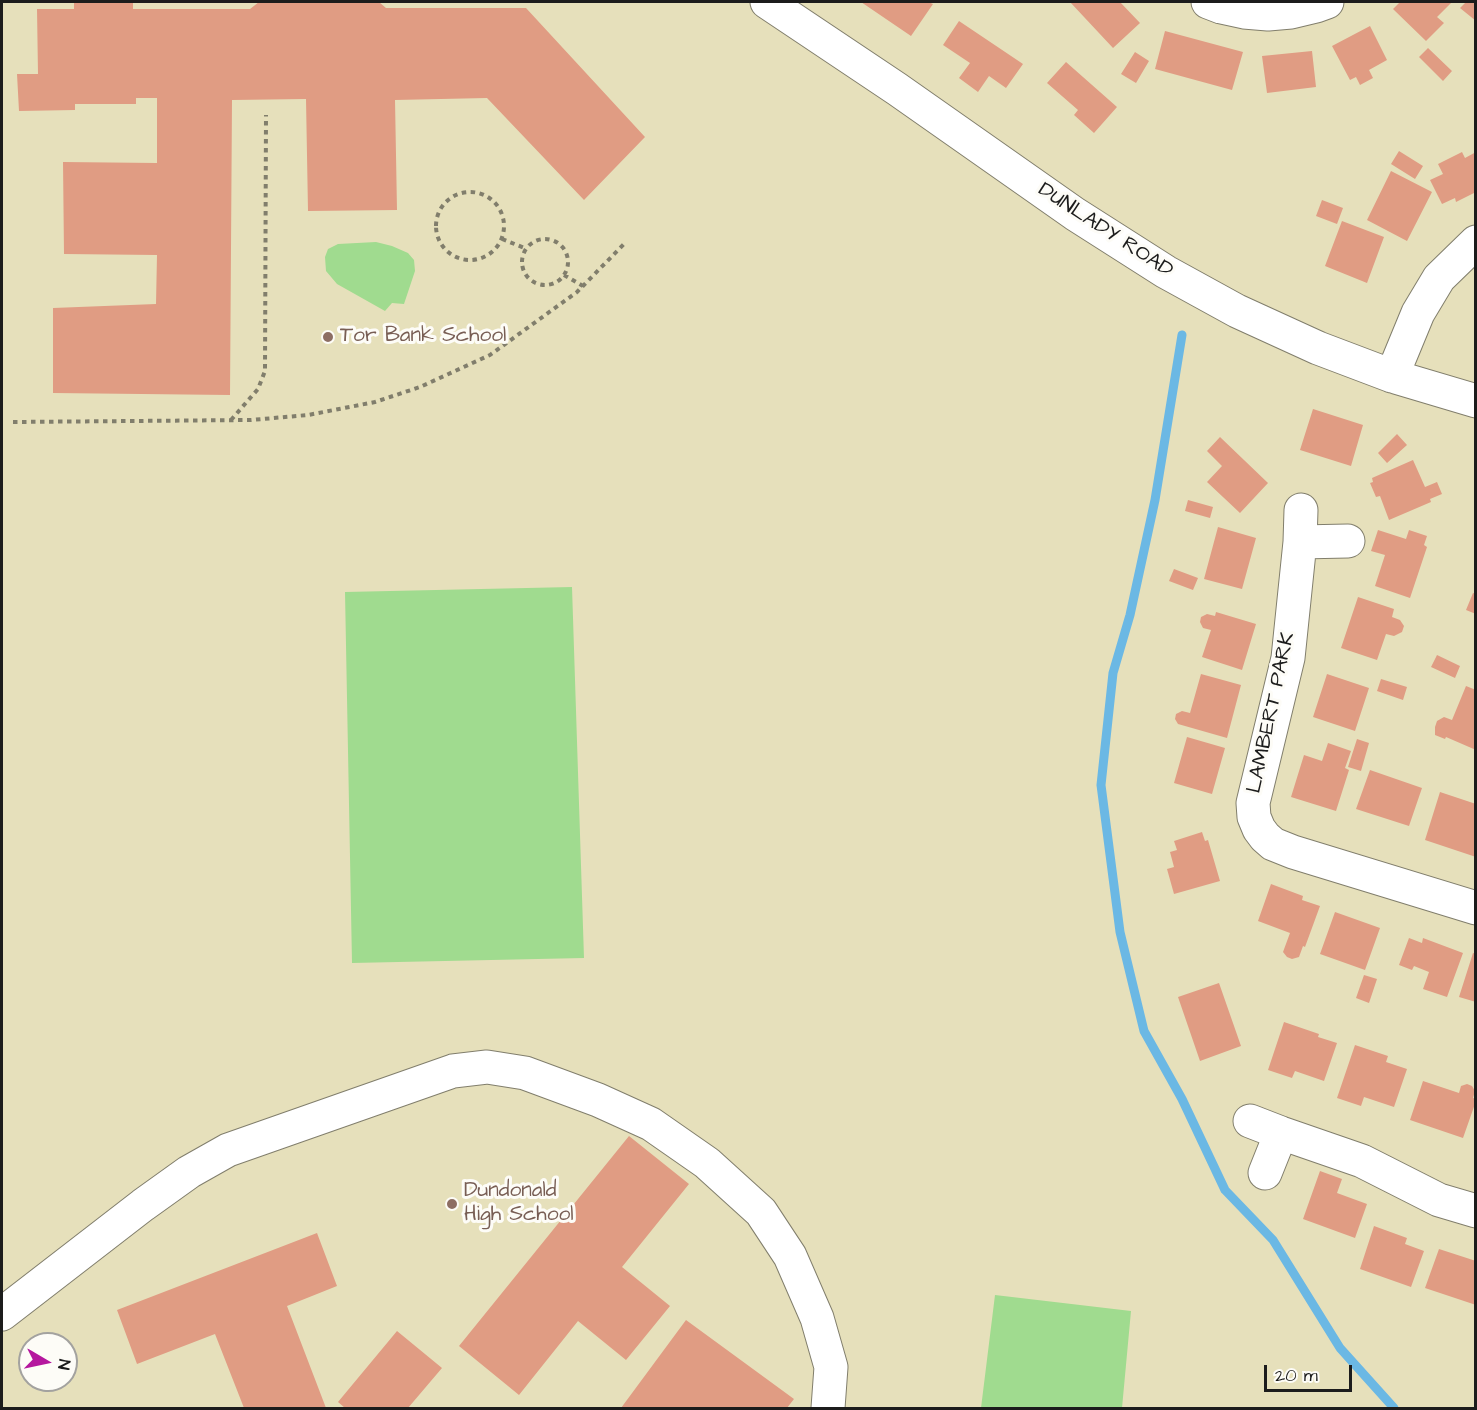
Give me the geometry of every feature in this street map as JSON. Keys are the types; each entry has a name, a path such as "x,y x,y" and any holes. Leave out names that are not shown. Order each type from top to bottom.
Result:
{"street":[{"name":"DUNLADY ROAD","path":"767,2 807,13 897,89 1075,214 1166,272 1237,310 1318,348 1392,376 1476,401"},
{"path":"1208,2 1244,12 1268,14 1291,12 1327,2"},
{"path":"1392,376 1418,313 1439,278 1476,242"},
{"name":"LAMBERT PARK","path":"1301,510 1300,543 1288,658 1253,804 1254,817 1259,829 1273,844 1293,852 1476,908"},
{"path":"1300,543 1348,541"},
{"path":"2,1314 142,1205 189,1172 228,1150 453,1071 487,1067 525,1073 598,1100 651,1124 707,1163 761,1212 790,1256 818,1318 831,1367 828,1408"},
{"path":"1250,1121 1281,1134 1362,1161 1439,1200 1476,1211"},
{"path":"1266,1173 1281,1134"}],"path":[{"path":"231,420 258,389 265,371 267,115"},
{"path":"464,192 476,192 487,196 496,203 502,213 505,225 502,239 498,248 477,260 465,260 454,256 438,239 436,227 443,204 464,192"},
{"path":"502,239 527,249"},
{"path":"547,239 557,242 564,249 568,258 564,275 554,283 544,285 534,282 526,275 522,265 527,249 537,240 547,239"},
{"path":"13,422 252,420 308,415 375,402 420,387 490,355 578,292 626,243"},
{"path":"564,275 583,286"}],"green space":[{"path":"376,242 408,253 414,260 415,271 404,304 392,303 385,311 337,284 326,271 325,257 328,249 338,244"},
{"path":"572,587 584,958 352,963 345,592"},
{"path":"995,1295 1131,1311 1122,1408 981,1408"}],"building":[{"path":"74,2 133,2 133,9 250,9 259,2 379,2 386,8 526,8 645,137 584,200 487,98 395,100 397,210 308,211 306,99 232,100 230,395 53,393 53,308 156,304 157,255 64,254 63,162 157,163 157,98 136,98 136,104 75,104 75,110 19,111 17,74 38,74 37,9 74,9"},
{"path":"861,2 928,2 933,4 911,36"},
{"path":"1070,2 1120,2 1140,23 1113,48"},
{"path":"1400,2 1452,2 1437,17 1444,23 1426,41 1393,9"},
{"path":"1466,2 1476,2 1476,21 1460,8"},
{"path":"959,21 1023,64 1006,88 989,76 978,92 959,78 970,63 943,45"},
{"path":"1370,26 1387,60 1369,70 1373,78 1360,85 1356,77 1350,80 1332,46"},
{"path":"1165,31 1243,52 1232,90 1155,69"},
{"path":"1428,48 1452,71 1443,81 1419,57"},
{"path":"1312,51 1316,87 1267,93 1262,56"},
{"path":"1135,52 1149,61 1136,83 1121,74"},
{"path":"1066,62 1117,107 1094,133 1074,115 1078,110 1047,83"},
{"path":"1399,151 1423,166 1415,179 1391,164"},
{"path":"1462,152 1465,158 1476,152 1476,192 1456,202 1455,198 1442,204 1430,180 1443,174 1438,164"},
{"path":"1391,171 1432,192 1407,241 1367,220"},
{"path":"1322,200 1343,208 1337,224 1316,216"},
{"path":"1342,221 1384,237 1367,283 1325,266"},
{"path":"1313,409 1363,425 1351,466 1300,450"},
{"path":"1397,434 1407,445 1387,463 1378,453"},
{"path":"1220,437 1268,483 1240,513 1207,482 1222,466 1207,451"},
{"path":"1413,460 1425,487 1437,482 1442,494 1430,499 1431,502 1389,520 1380,496 1376,497 1370,483 1373,482 1372,478"},
{"path":"1188,500 1213,507 1210,518 1185,511"},
{"path":"1218,527 1256,538 1242,589 1204,579"},
{"path":"1378,530 1406,539 1409,530 1427,536 1424,545 1427,547 1410,598 1375,586 1385,555 1371,551"},
{"path":"1174,569 1198,578 1193,590 1169,581"},
{"path":"1473,593 1476,594 1476,614 1466,610"},
{"path":"1358,597 1394,609 1392,617 1400,620 1404,626 1402,632 1394,636 1386,634 1377,660 1341,648"},
{"path":"1216,612 1256,624 1242,670 1202,657 1211,630 1203,628 1200,622 1201,617 1207,614 1215,616"},
{"path":"1437,655 1460,666 1455,678 1431,667"},
{"path":"1201,674 1241,685 1227,738 1178,724 1175,719 1176,714 1182,711 1190,713"},
{"path":"1327,674 1369,688 1355,731 1313,717"},
{"path":"1381,679 1407,687 1403,700 1377,691"},
{"path":"1466,686 1476,690 1476,750 1446,737 1445,739 1435,735 1437,721 1444,717 1452,720"},
{"path":"1187,737 1225,748 1212,794 1174,783"},
{"path":"1357,739 1369,743 1361,771 1348,767"},
{"path":"1328,743 1351,751 1345,768 1349,770 1336,811 1291,797 1304,755 1322,761"},
{"path":"1370,770 1422,788 1409,826 1356,809"},
{"path":"1440,792 1476,804 1476,857 1425,840"},
{"path":"1202,832 1205,841 1208,840 1220,881 1174,894 1167,869 1174,867 1170,852 1177,850 1174,841"},
{"path":"1271,884 1303,896 1302,900 1320,906 1299,957 1292,959 1283,952 1290,933 1258,921"},
{"path":"1335,912 1380,928 1365,970 1320,954"},
{"path":"1409,938 1422,943 1423,938 1463,953 1447,997 1423,989 1429,972 1414,966 1412,970 1399,965"},
{"path":"1473,953 1476,954 1476,1002 1459,997"},
{"path":"1364,975 1377,979 1369,1003 1356,998"},
{"path":"1219,983 1241,1046 1200,1061 1178,997"},
{"path":"1284,1022 1337,1043 1324,1081 1295,1071 1292,1078 1268,1070"},
{"path":"1355,1045 1388,1056 1386,1062 1407,1069 1394,1107 1364,1097 1361,1106 1337,1098"},
{"path":"1423,1081 1459,1093 1461,1086 1467,1084 1472,1086 1475,1091 1473,1098 1476,1101 1463,1138 1410,1120"},
{"path":"629,1136 689,1184 622,1267 670,1306 626,1360 578,1321 519,1395 459,1346"},
{"path":"1320,1171 1342,1179 1337,1193 1367,1204 1355,1238 1303,1219"},
{"path":"1374,1226 1407,1238 1405,1244 1424,1251 1411,1287 1360,1269"},
{"path":"317,1233 337,1286 287,1306 326,1408 244,1408 215,1334 137,1364 117,1310"},
{"path":"1439,1249 1476,1261 1476,1305 1425,1288"},
{"path":"686,1320 794,1399 787,1408 621,1408"},
{"path":"397,1331 442,1368 408,1408 345,1408 338,1402"}],"waterway":[{"path":"1182,335 1155,500 1130,615 1113,673 1101,785 1120,932 1144,1031 1182,1099 1225,1190 1273,1240 1340,1348 1394,1408"}],"place":[{"name":"Tor Bank School","path":"328,337"},
{"name":"Dundonald High School","path":"452,1204"}]}
